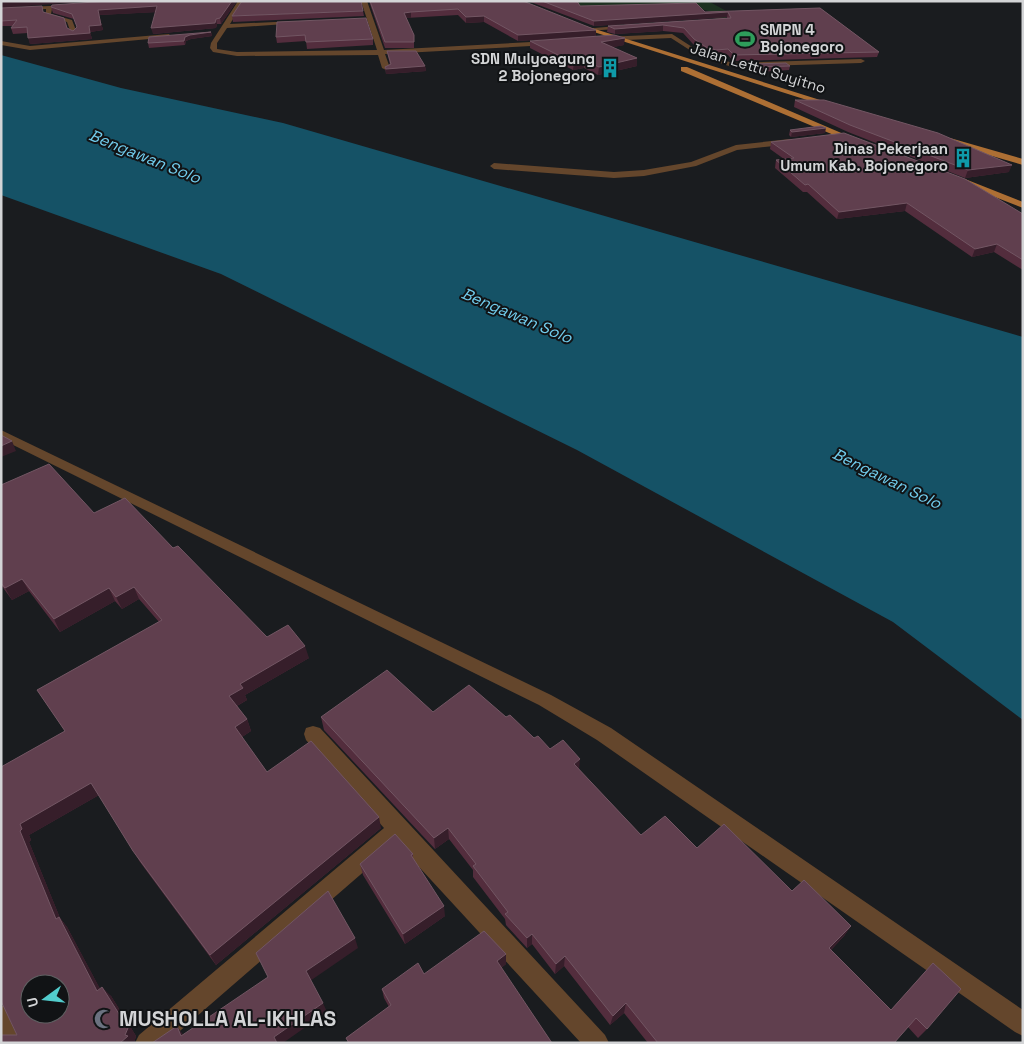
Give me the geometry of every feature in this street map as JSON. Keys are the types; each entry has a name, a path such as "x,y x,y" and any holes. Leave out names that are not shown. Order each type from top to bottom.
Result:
{"main road":[{"name":"Jalan Lettu Suyitno","path":"571,23 614,39 641,45 837,107"},
{"path":"614,39 630,48 730,87 862,143"},
{"path":"730,87 728,82 745,79"},
{"path":"939,138 1023,162"},
{"path":"952,178 1023,205"}],"street":[{"path":"241,1 222,29 213,48 217,52 382,53 555,43"},
{"path":"364,1 386,68"},
{"path":"1,10 83,5"},
{"path":"49,7 48,15 68,19 74,33"},
{"path":"360,21 370,20"},
{"path":"210,33 222,29 302,23"},
{"path":"587,29 637,26"},
{"path":"1,43 30,48 181,35"},
{"path":"594,40 655,35 674,36 701,55 732,65 861,61"},
{"path":"825,138 844,136"},
{"path":"494,166 614,175 637,174 693,164 736,148 796,141"},
{"path":"1,434 554,704 604,734 1023,1024"},
{"path":"313,734 596,1043"},
{"path":"146,1043 398,829"},
{"path":"1,1017 13,1043"}],"green space":[{"path":"569,1 708,1 732,14 723,19 716,19 712,16 714,13 685,7 565,11"}],"water":[{"name":"Bengawan Solo","path":"1,55 121,88 283,123 1023,337 1023,720 893,622 577,450 221,274 1,195"}],"building":[{"path":"109,1 232,1 220,18 216,19 215,23 151,28 157,6 98,10 101,25 89,26 90,33 28,38 27,27 11,28 17,20 1,21 1,8 42,6 43,12 64,18 67,28 73,31 77,27 72,14 51,7 52,5"},
{"path":"242,1 361,1 363,11 232,16"},
{"path":"370,1 523,1 596,30 518,35 484,16 466,17 458,9 404,13 414,35 414,42 385,42"},
{"path":"542,1 577,1 580,6 696,3 705,12 820,8 879,52 734,55 728,49 716,50 706,47 694,39 684,28 663,25 615,29 608,26 731,18 728,12 594,21"},
{"path":"366,18 373,39 306,42 305,35 276,37 277,22"},
{"path":"211,32 190,35 185,37 184,41 148,43 149,37"},
{"path":"614,35 625,38 601,42 637,58 599,67 584,60 574,63 530,41"},
{"path":"387,51 416,51 425,66 386,69 385,67 391,64"},
{"path":"786,63 790,66 757,67 754,64"},
{"path":"795,100 824,100 938,133 1012,165 968,170 850,125"},
{"path":"821,126 826,128 792,132 790,130"},
{"path":"844,133 965,179 1023,214 1023,260 997,244 975,249 907,203 839,212 808,184 805,185 776,160 794,158 771,142"},
{"path":"1,435 12,441 1,446"},
{"path":"49,464 94,513 125,498 173,548 178,546 267,637 288,625 305,646 240,684 243,688 229,696 247,719 235,727 267,772 311,741 379,817 210,955 133,851 91,783 20,824 22,829 20,831 56,919 59,917 97,991 102,987 128,1028 125,1035 128,1036 120,1043 1,1043 1,1035 17,1035 1,1001 1,767 65,731 37,690 162,620 134,587 116,597 109,588 54,619 22,579 5,588 1,583 1,485"},
{"path":"387,670 433,712 469,685 506,717 510,715 534,738 538,736 550,749 563,740 580,759 574,764 641,835 665,816 697,848 724,824 792,891 804,880 851,926 829,948 891,1010 933,963 961,989 927,1029 916,1018 894,1043 658,1043 626,1003 613,1016 565,956 556,964 532,934 527,938 505,914 508,912 473,866 476,864 448,828 434,838 321,717"},
{"path":"395,834 413,854 411,855 444,906 403,934 360,864"},
{"path":"328,891 355,938 306,971 323,1003 274,1037 277,1043 152,1043 177,1026 181,1036 268,977 256,953"},
{"path":"484,931 506,954 497,961 552,1043 349,1043 346,1038 391,1005 382,989 418,963 424,974"}],"place":[{"name":"SMPN 4 Bojonegoro","path":"745,39"},
{"name":"SDN Mulyoagung 2 Bojonegoro","path":"610,68"},
{"name":"Dinas Pekerjaan Umum Kab. Bojonegoro","path":"963,158"},
{"name":"MUSHOLLA AL-IKHLAS","path":"104,1019"}]}
